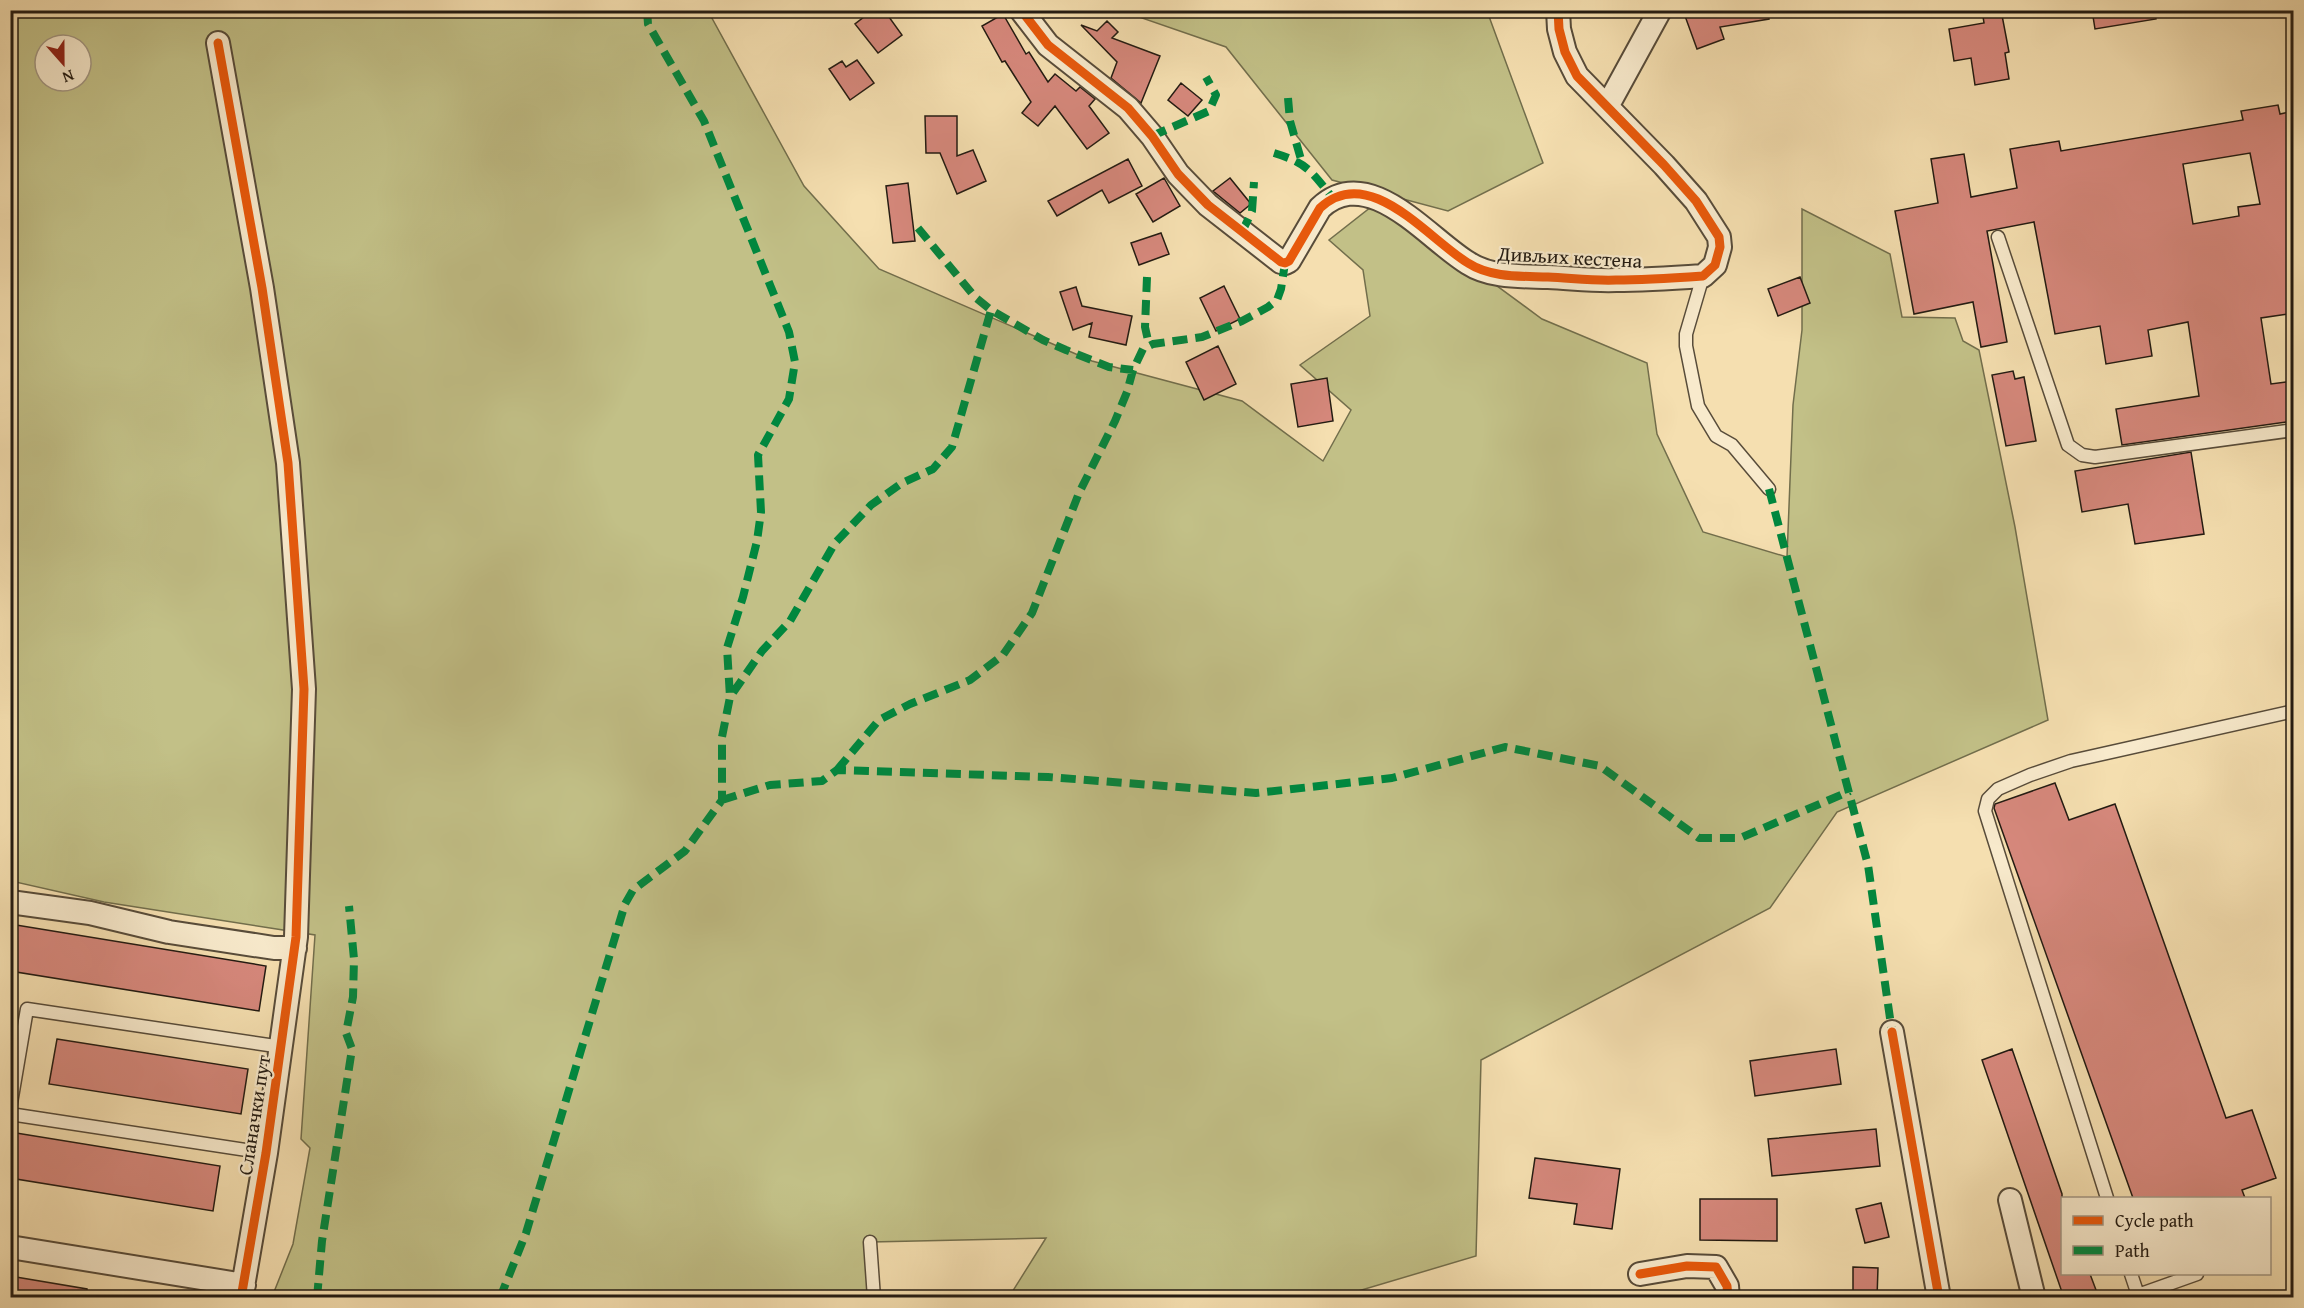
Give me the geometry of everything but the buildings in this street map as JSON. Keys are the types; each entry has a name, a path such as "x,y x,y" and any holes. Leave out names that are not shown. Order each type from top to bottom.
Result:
{"street":[{"name":"Дивљих кестена","path":"1021,10 1048,45 1128,108 1152,136 1178,174 1208,205 1281,262 1289,261 1320,208 1327,201 1339,195 1359,193 1392,206 1432,234 1468,264 1498,274 1616,280 1703,276"},
{"path":"1558,10 1559,28 1571,66 1577,76 1608,105 1696,201 1716,231 1720,248 1715,265 1703,276"},
{"path":"1608,105 1660,10"},
{"name":"Сланачки пут","path":"10,1247 243,1291 266,1154 296,943 304,689 288,463 262,288 218,43"},
{"path":"10,902 90,913 192,935 274,948 296,943"},
{"path":"1892,1032 1939,1298"},
{"path":"2010,1200 2034,1298"},
{"path":"1640,1274 1687,1266 1716,1267 1727,1286 1728,1298"}],"lane":[{"path":"1998,237 2068,445 2082,455 2095,458 2294,430"},
{"path":"1703,276 1686,334 1686,346 1698,406 1716,436 1732,446 1769,489"},
{"path":"2107,1197 1985,811 1988,799 1998,789 2071,761 2294,711"},
{"path":"10,1109 27,1009 282,1047"},
{"path":"10,1114 266,1154"},
{"path":"870,1242 874,1298"},
{"path":"2131,1275 2138,1296 2195,1275"}],"shaded area":[{"path":"11,11 708,11 804,186 879,269 1092,361 1242,401 1323,461 1351,410 1300,365 1370,316 1363,270 1329,240 1380,200 1542,319 1647,363 1657,434 1703,532 1787,557 1793,405 1802,330 1802,209 1890,254 1902,317 1955,318 1963,341 1979,350 2015,527 2048,720 1837,812 1770,908 1481,1060 1476,1256 1338,1297 1009,1297 1046,1238 871,1242 874,1297 272,1297 293,1244 310,1148 301,1139 315,935 104,902 11,881"},
{"path":"1137,11 1487,11 1543,163 1448,211 1332,180 1226,47 1139,17"}],"marked path":[{"path":"647,10 648,24 704,121 789,332 795,362 789,399 758,455 761,512 757,541 727,648 730,697"},
{"path":"1152,136 1209,111 1216,95 1206,77"},
{"path":"1288,98 1290,121 1302,163"},
{"path":"1274,153 1294,160 1308,169 1332,197"},
{"path":"1242,232 1252,211 1254,182"},
{"path":"918,228 975,297 991,310 1043,340 1066,350 1109,367 1133,370"},
{"path":"837,770 879,720 910,704 970,680 1003,655 1032,613 1079,493 1115,421 1143,349 1153,344 1202,337 1242,321 1268,307 1277,300 1285,263"},
{"path":"1147,277 1145,327 1149,345"},
{"path":"500,1298 526,1233 625,904 633,890 685,851 722,800 722,737 730,697 762,651 790,621 835,543 871,505 902,483 933,469 952,447 991,310"},
{"path":"1769,489 1868,865 1892,1032"},
{"path":"722,800 770,785 822,781 837,770 1048,777 1256,793 1392,778 1505,747 1600,766 1699,838 1740,838 1850,791"},
{"path":"317,1298 322,1241 352,1049 346,1033 353,997 354,959 349,906"}],"cycle path":[{"path":"1021,10 1048,45 1128,108 1152,136 1178,174 1208,205 1281,262 1289,261 1320,208 1339,196 1358,194 1378,199 1397,209 1468,263 1497,274 1599,280 1703,276 1715,265 1720,247 1719,237 1696,201 1577,76 1565,52 1559,29 1558,10"},
{"path":"218,43 262,288 288,463 304,689 296,937 266,1153 241,1298"},
{"path":"1892,1032 1939,1298"},
{"path":"1640,1274 1687,1266 1716,1267 1727,1286 1728,1298"}]}
